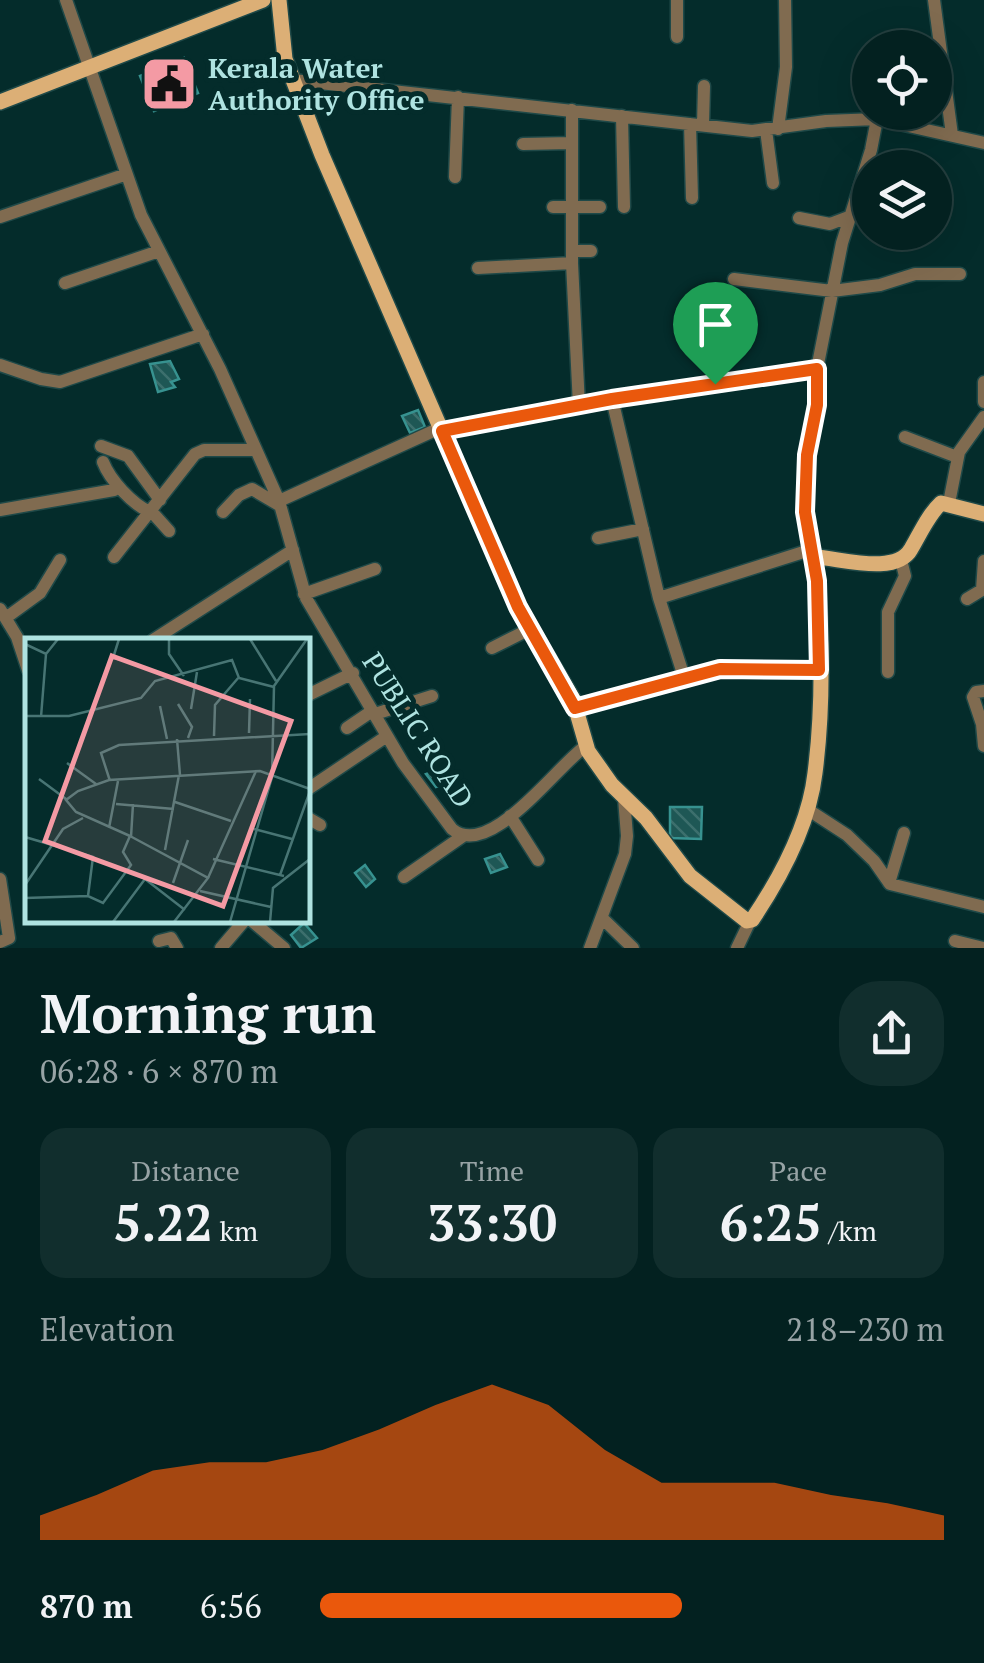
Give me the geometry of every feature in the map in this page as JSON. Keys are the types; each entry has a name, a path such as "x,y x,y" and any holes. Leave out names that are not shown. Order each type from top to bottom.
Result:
{"main road":[{"path":"0,102 263,0"},
{"path":"278,0 285,59 293,80 464,490 530,629 575,708 586,746 598,766 646,818 690,876 750,921 775,886 807,809 815,775 819,670 814,553 860,564 902,560 937,506 949,503 984,514"}],"street":[{"name":"PUBLIC ROAD","path":"66,0 124,174 203,334 280,504 304,594 387,736 447,823 463,836 480,835 510,816 586,746"},
{"path":"677,0 678,36"},
{"path":"773,182 772,130 786,67 785,0"},
{"path":"934,0 952,135"},
{"path":"293,80 772,130 852,119"},
{"path":"692,198 696,124 704,86"},
{"path":"455,176 458,97"},
{"path":"572,110 579,406"},
{"path":"622,116 624,207"},
{"path":"660,598 814,553 805,512 807,455 817,405 817,369 832,291 874,130"},
{"path":"929,130 984,143"},
{"path":"523,144 571,144"},
{"path":"0,217 124,174"},
{"path":"553,207 600,208"},
{"path":"799,218 830,224 851,216"},
{"path":"65,283 159,250"},
{"path":"478,268 573,257 591,251"},
{"path":"734,279 832,291 880,285 916,274 960,274"},
{"path":"0,365 60,382 203,334"},
{"path":"223,512 239,495 252,489 280,504 441,430 612,399 817,369"},
{"path":"984,382 984,402"},
{"path":"612,399 660,598 684,677"},
{"path":"949,503 958,457 984,416"},
{"path":"905,437 958,457"},
{"path":"101,446 130,458 170,531"},
{"path":"114,557 200,451 256,450"},
{"path":"103,462 110,476 142,508 154,508"},
{"path":"0,510 114,490"},
{"path":"598,538 643,530"},
{"path":"156,638 293,550"},
{"path":"25,663 3,613 40,592 60,560"},
{"path":"888,672 888,612 905,576 902,560"},
{"path":"967,598 982,590 984,560"},
{"path":"304,594 375,569"},
{"path":"492,648 530,629"},
{"path":"575,708 734,667 819,670"},
{"path":"310,694 352,673"},
{"path":"984,692 976,692 973,697 984,746"},
{"path":"348,724 372,711 432,696"},
{"path":"310,789 387,736"},
{"path":"590,948 625,854 624,798"},
{"path":"807,809 847,835 874,861 889,883 984,908"},
{"path":"510,816 538,860"},
{"path":"889,883 904,833"},
{"path":"404,877 463,836"},
{"path":"0,879 9,938 3,944"},
{"path":"602,918 633,948"},
{"path":"737,948 750,921"},
{"path":"220,948 241,923"},
{"path":"255,923 284,948"},
{"path":"159,941 172,938 177,948"},
{"path":"955,941 983,948"}],"building":[{"name":"Kerala Water Authority Office","path":"184,58 198,93 154,111 140,76"},
{"path":"170,361 179,379 171,382 175,387 158,392 150,364"},
{"path":"418,410 425,427 410,433 402,416"},
{"path":"398,686 405,702 387,709 379,693"},
{"path":"447,766 453,780 436,787 426,774"},
{"path":"670,807 702,807 701,839 670,838"},
{"path":"500,854 507,867 491,873 485,859"},
{"path":"365,865 375,879 366,887 355,873"},
{"path":"304,923 317,938 301,948 291,935"}],"place":[{"name":"Kerala Water Authority Office","path":"169,84"}],"route":[{"path":"817,369 817,405 807,455 805,512 817,581 819,670 720,669 575,708 551,661 528,628 464,490 442,431 715,384 817,369"}]}
